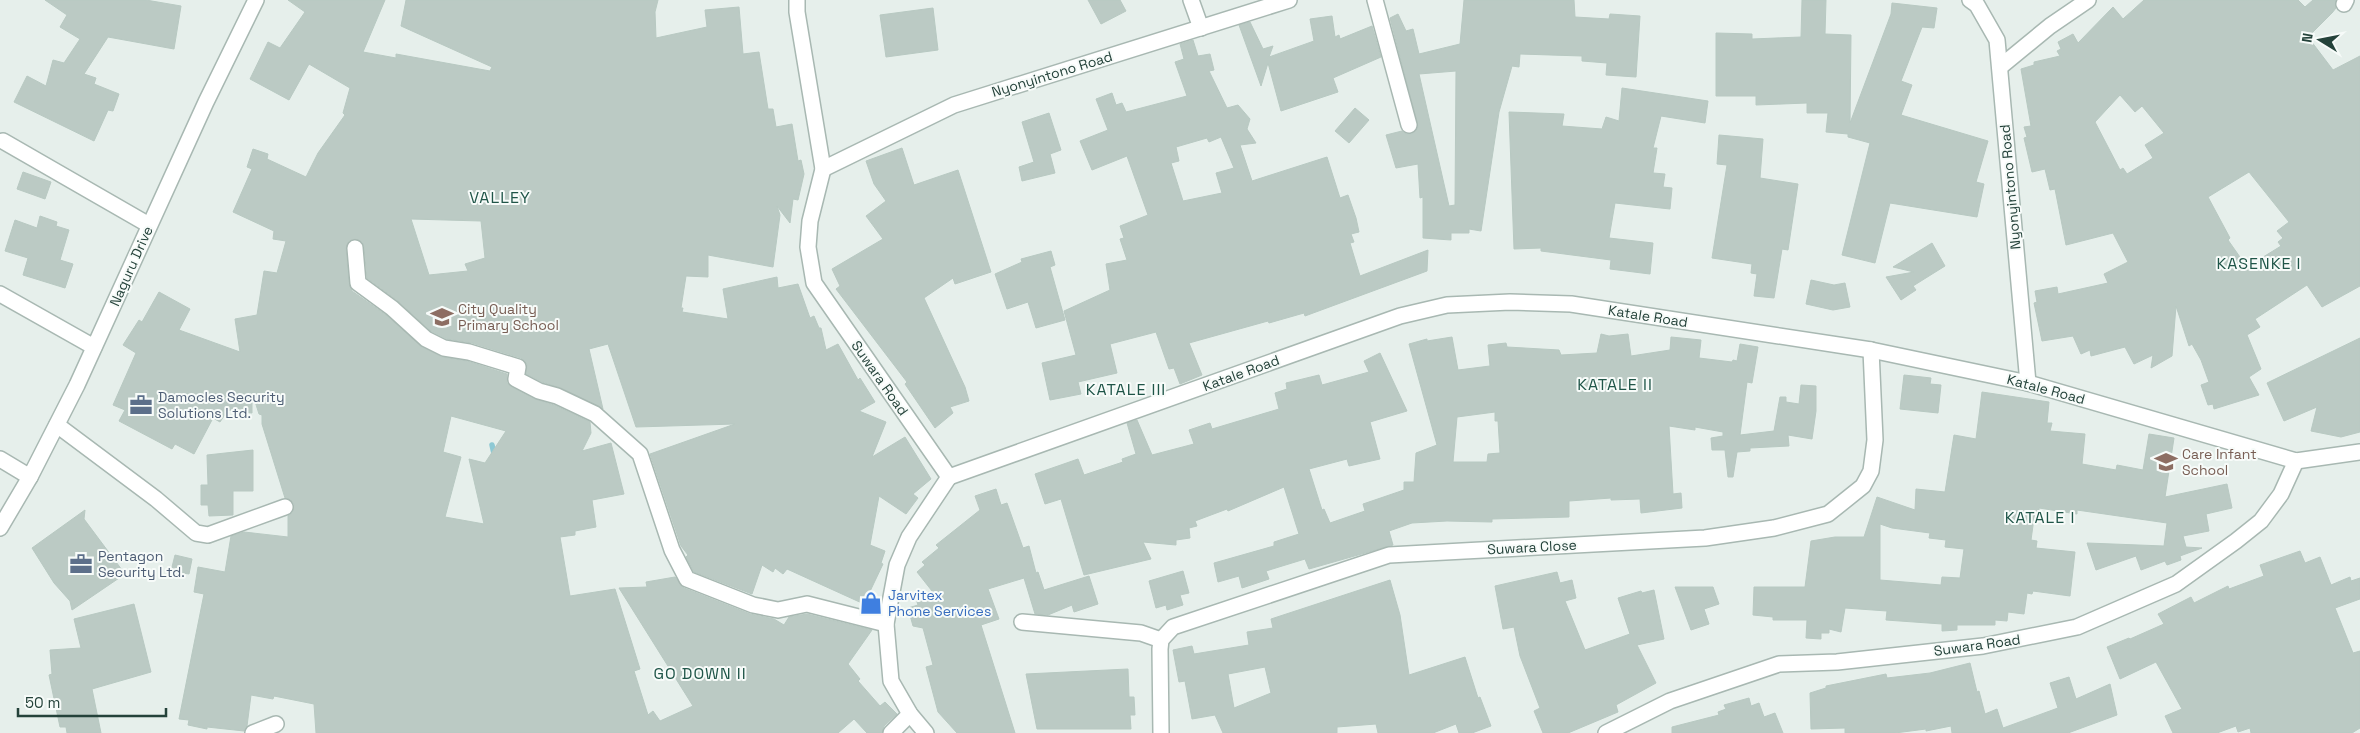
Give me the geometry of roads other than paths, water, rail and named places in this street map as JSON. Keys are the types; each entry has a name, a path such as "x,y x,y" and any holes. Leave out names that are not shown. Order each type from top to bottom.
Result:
{"street":[{"name":"Naguru Drive","path":"0,528 30,477 57,425 256,0"},
{"name":"Suwara Road","path":"797,0 797,12 823,169 810,221 808,247 814,282 949,477"},
{"path":"1191,0 1201,28"},
{"name":"Nyonyintono Road","path":"823,169 954,105 1289,0"},
{"path":"1376,0 1409,125"},
{"name":"Nyonyintono Road","path":"1970,0 1976,5 1997,40 2028,383"},
{"path":"2000,67 2050,26 2088,0"},
{"path":"3,141 149,225"},
{"path":"355,248 358,284 392,308 426,339 444,348 469,352 518,367 516,379 539,391 557,396 596,414 621,434 640,454 672,550 686,579 753,605 778,610 807,604 886,624"},
{"path":"0,294 94,347"},
{"name":"Katale Road","path":"949,477 1391,320 1447,305 1510,302 1571,304 1871,350 2028,383 2296,461 2360,452"},
{"name":"Suwara Close","path":"1161,640 1173,627 1389,555 1705,538 1774,528 1828,514 1863,486 1871,471 1875,440 1871,350"},
{"path":"57,425 156,499 196,533 208,535 285,507"},
{"path":"0,459 30,477"},
{"name":"Suwara Road","path":"1606,733 1670,701 1779,664 1838,662 1983,646 2077,627 2176,584 2236,541 2261,521 2281,494 2296,461"},
{"path":"926,733 910,714 891,681 886,624 898,565 909,537 949,477"},
{"path":"1022,622 1141,633 1161,640 1161,733"},
{"path":"891,733 910,714"},
{"path":"253,733 276,724"}],"waterway":[{"path":"492,445 495,458"}],"place":[{"name":"City Quality Primary School","path":"442,317"},
{"name":"Damocles Security Solutions Ltd.","path":"141,405"},
{"name":"Care Infant School","path":"2166,462"},
{"name":"Pentagon Security Ltd.","path":"81,564"},
{"name":"Jarvitex Phone Services","path":"871,603"}],"district":[{"name":"VALLEY","path":"500,197"},
{"name":"KASENKE I","path":"2259,263"},
{"name":"KATALE II","path":"1615,384"},
{"name":"KATALE III","path":"1126,389"},
{"name":"KATALE I","path":"2040,517"},
{"name":"GO DOWN II","path":"700,673"}]}
